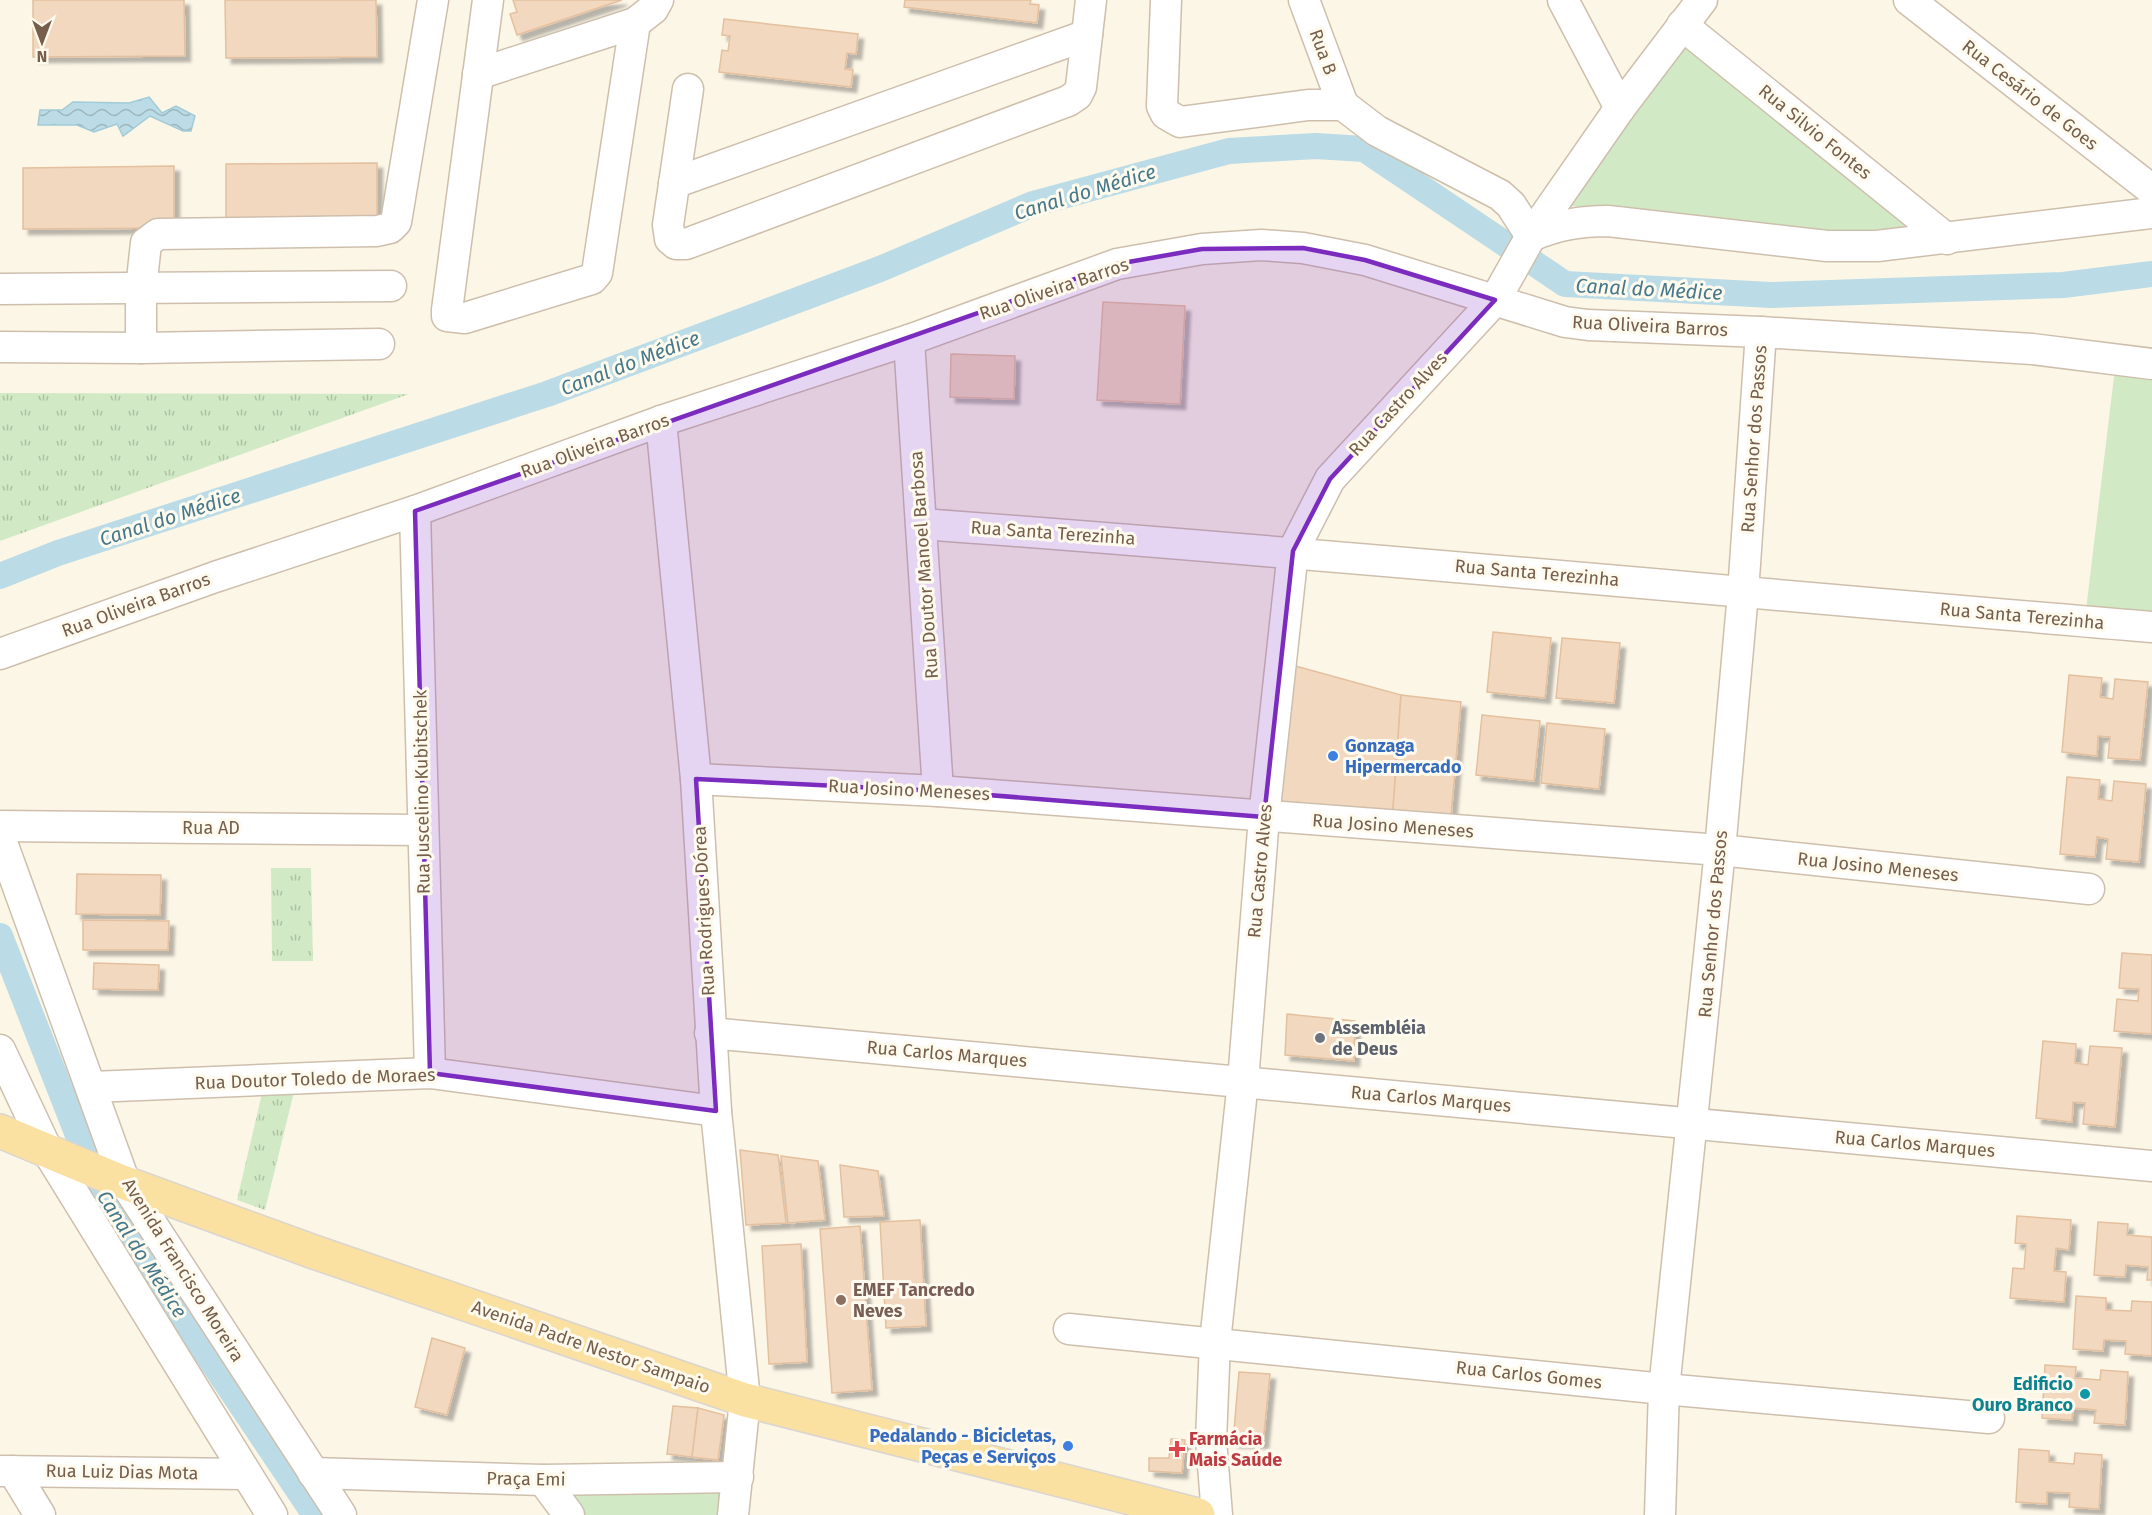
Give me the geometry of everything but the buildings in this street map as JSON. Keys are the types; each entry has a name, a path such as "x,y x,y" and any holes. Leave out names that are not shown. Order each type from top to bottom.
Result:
{"main road":[{"name":"Avenida Padre Nestor Sampaio","path":"0,1131 121,1181 314,1252 745,1400 1198,1515"}],"street":[{"path":"141,348 141,289 146,243 159,234 377,231 390,228 396,222 433,0"},
{"path":"488,0 447,310 447,316 452,319 465,318 592,279 597,273 635,23"},
{"path":"478,74 635,23 653,9 658,0"},
{"path":"688,89 668,225 670,239 676,244 686,244 1068,101 1077,95 1081,87 1091,0"},
{"path":"1166,0 1162,106 1166,114 1180,122 1308,105 1343,105 1377,131 1500,195 1511,205 1530,239 1556,226 1581,221 1608,221 1827,246 1877,246 2152,213"},
{"name":"Rua B","path":"1304,0 1343,105"},
{"path":"1563,0 1620,108"},
{"name":"Rua Castro Alves","path":"1217,1515 1211,1440 1215,1342 1244,1081 1264,817 1293,551 1329,479 1498,296 1530,239 1620,108 1702,0"},
{"name":"Rua Cesário de Goes","path":"1909,0 2152,190"},
{"name":"Rua Silvio Fontes","path":"1682,25 1947,239"},
{"path":"674,183 1087,35"},
{"name":"Rua Oliveira Barros","path":"0,654 215,577 415,511 661,422 909,340 1117,264 1202,249 1261,245 1303,248 1365,260 1498,296 1565,322 1588,326 1761,332 2032,349 2152,364"},
{"path":"0,289 391,286"},
{"name":"Rua Senhor dos Passos","path":"1660,1515 1665,1389 1694,1123 1720,850 1743,593 1761,332"},
{"name":"Rua Doutor Manoel Barbosa","path":"909,340 938,791"},
{"path":"0,348 379,344"},
{"name":"Rua Rodrigues Dórea","path":"661,422 696,779 716,1111 745,1400 733,1515"},
{"name":"Rua Juscelino Kubitschek","path":"415,511 430,1074"},
{"name":"Rua Santa Terezinha","path":"922,524 1293,551 1743,593 2152,627"},
{"name":"Rua Josino Meneses","path":"696,779 938,791 1720,850 2089,889"},
{"name":"Rua AD","path":"0,826 422,830"},
{"name":"Avenida Francisco Moreira","path":"0,837 92,1087 121,1181 341,1515"},
{"name":"Rua Carlos Marques","path":"710,1033 2152,1166"},
{"path":"0,1050 52,1154 244,1474 272,1515"},
{"name":"Rua Doutor Toledo de Moraes","path":"92,1087 430,1074 716,1111"},
{"name":"Rua Carlos Gomes","path":"1069,1329 1665,1389 1989,1418"},
{"path":"6,1471 40,1515"},
{"name":"Rua Luiz Dias Mota","path":"6,1471 244,1474"},
{"name":"Praça Emi","path":"313,1473 543,1480 738,1477"},
{"path":"543,1480 569,1515"}],"highlighted area":[{"path":"1303,248 1365,260 1495,300 1330,479 1293,551 1264,817 938,791 696,779 716,1111 430,1073 415,511 1117,264 1202,249"}],"green space":[{"path":"1685,42 1923,233 1874,240 1602,206 1566,206"},
{"path":"2115,368 2152,376 2152,616 2086,610"},
{"path":"0,393 409,394 0,541"},
{"path":"271,868 311,868 313,961 272,961"},
{"path":"295,1088 265,1210 237,1200 263,1089"},
{"path":"725,1487 721,1515 580,1515 562,1491"}],"water":[{"path":"149,97 162,113 176,106 195,116 191,131 183,131 150,116 123,136 117,124 94,132 77,125 38,125 40,110 62,110 73,102 129,103"}],"waterway":[{"name":"Canal do Médice","path":"0,576 58,553 547,394 880,269 1033,204 1229,151 1316,146 1364,149 1565,284 1771,295 2063,285 2152,274"},
{"name":"Canal do Médice","path":"0,936 103,1199 315,1515"}],"place":[{"name":"Gonzaga Hipermercado","path":"1333,756"},
{"name":"Assembléia de Deus","path":"1320,1038"},
{"name":"EMEF Tancredo Neves","path":"841,1300"},
{"name":"Edificio Ouro Branco","path":"2085,1394"},
{"name":"Pedalando - Bicicletas, Peças e Serviços","path":"1068,1446"},
{"name":"Farmácia Mais Saúde","path":"1177,1449"}]}
